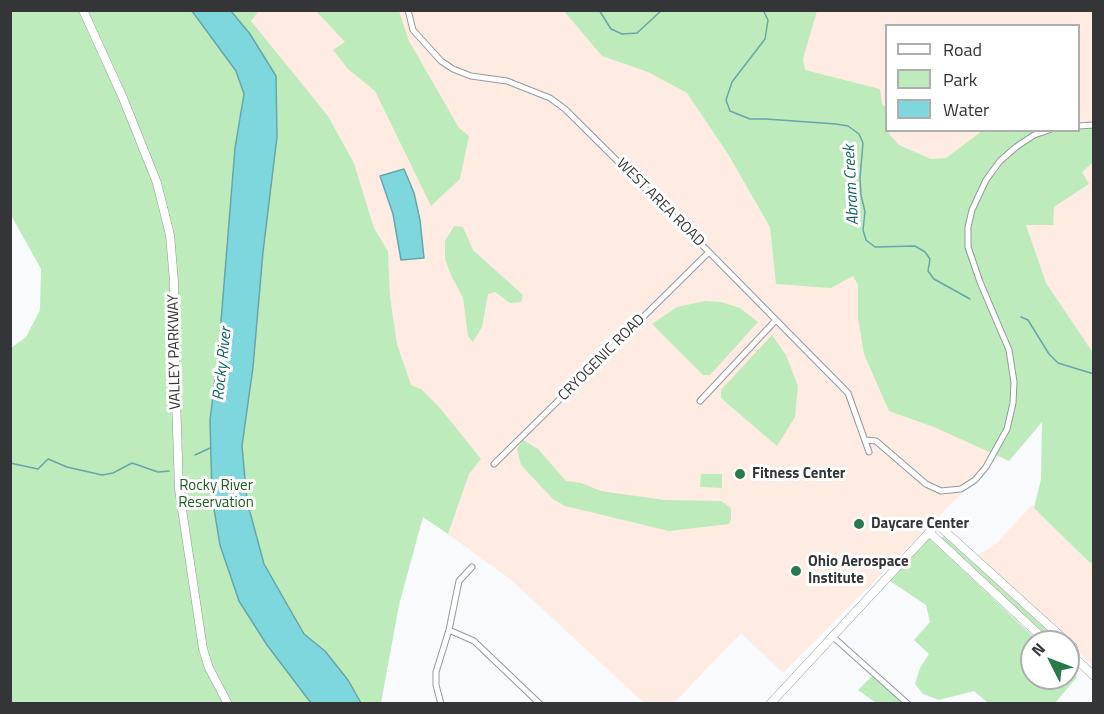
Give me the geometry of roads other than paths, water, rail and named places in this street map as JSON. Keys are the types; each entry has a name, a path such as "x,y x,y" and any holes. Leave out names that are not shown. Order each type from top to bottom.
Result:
{"street":[{"name":"VALLEY PARKWAY","path":"83,10 123,98 157,183 170,235 174,282 179,489 203,649 209,668 228,704"},
{"name":"WEST AREA ROAD","path":"408,10 413,30 441,61 453,69 471,76 507,81 550,98 565,109 848,393 869,452"},
{"path":"866,440 876,441 926,484 941,491 961,489 975,480 986,466 1007,429 1013,403 1014,382 1009,350 968,247 968,227 972,210 986,180 1000,161 1016,147 1043,132"},
{"name":"CRYOGENIC ROAD","path":"494,464 709,252"},
{"path":"700,401 776,320"},
{"path":"770,704 937,524 1055,630"},
{"path":"929,532 1034,630"},
{"path":"441,704 436,685 436,672 449,630 459,581 472,567"},
{"path":"449,630 474,641 540,704"},
{"path":"832,636 908,704"},
{"path":"1080,665 1094,676"}],"water":[{"name":"Rocky River","path":"192,11 231,11 250,34 276,76 277,137 263,252 253,367 242,446 247,501 264,564 304,634 325,651 348,680 361,703 311,703 267,645 239,601 220,545 212,497 210,420 219,346 235,148 244,94 236,71"},
{"path":"404,169 414,193 420,220 424,258 401,260 393,214 380,176"}],"waterway":[{"name":"Abram Creek","path":"599,10 611,29 622,34 637,33 662,10"},
{"name":"Abram Creek","path":"763,10 768,20 765,39 732,82 726,100 730,111 750,119 848,126 859,134 863,143 860,178 865,212 863,230 866,240 875,247 915,246 925,252 930,259 928,271 934,279 970,299"},
{"name":"Abram Creek","path":"1021,317 1028,320 1049,354 1058,363 1094,374"},
{"path":"195,455 210,448"},
{"path":"10,463 38,469 48,459 67,467 102,475 113,473 132,463 158,472 169,471"}],"place":[{"name":"Fitness Center","path":"740,474"},
{"name":"Daycare Center","path":"859,524"},
{"name":"Ohio Aerospace Institute","path":"796,571"}],"park label":[{"name":"Rocky River Reservation","path":"216,494"}]}
